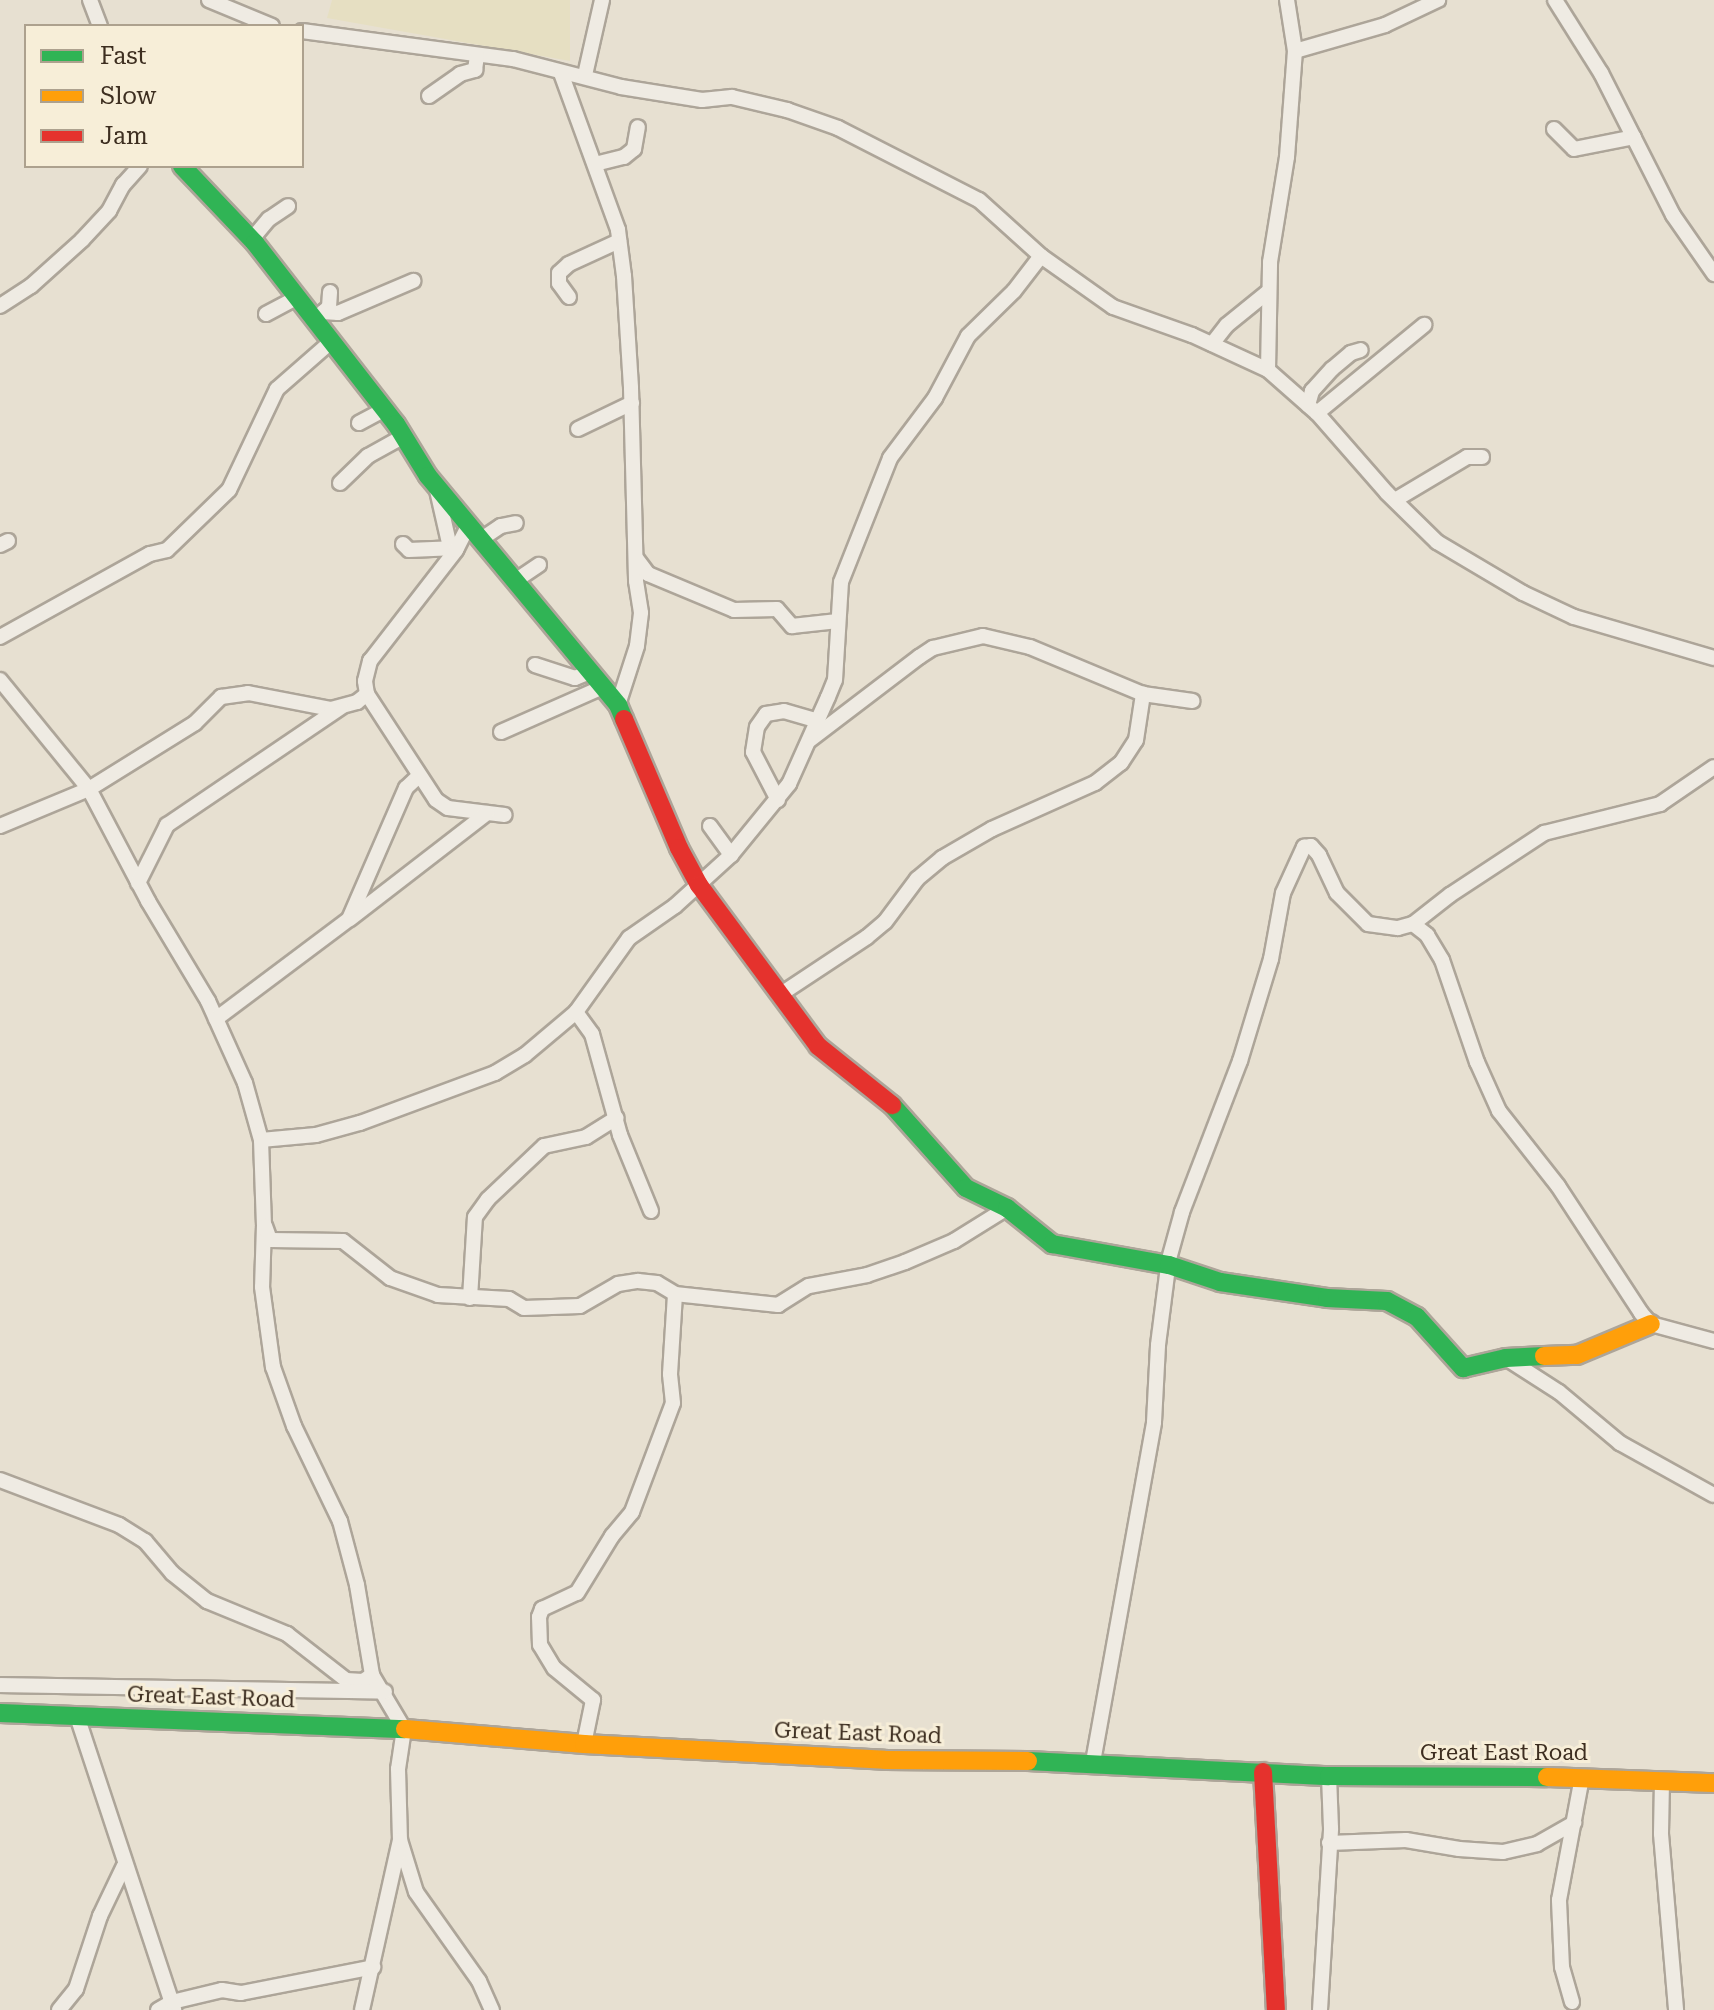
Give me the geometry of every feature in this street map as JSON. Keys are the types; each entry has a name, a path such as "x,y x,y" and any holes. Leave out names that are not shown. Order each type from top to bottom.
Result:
{"main road":[{"path":"184,168 252,239 298,297 320,316 333,340 385,409 436,486 618,705 679,848 699,885 818,1046 900,1111 966,1188 1007,1208 1052,1244 1169,1265 1220,1282 1327,1298 1387,1301 1417,1317 1463,1368 1506,1358 1577,1355 1651,1324"},
{"name":"Great East Road","path":"0,1713 404,1729 584,1744 885,1760 1093,1762 1329,1776 1582,1777 1714,1783"},
{"path":"1263,1772 1276,2010"}],"street":[{"path":"90,0 99,24"},
{"path":"209,0 267,24"},
{"path":"585,75 602,0"},
{"path":"1268,370 1269,291 1276,217 1287,157 1295,51 1287,0"},
{"path":"1295,51 1385,25 1438,0"},
{"path":"1555,0 1601,73 1673,215 1714,274"},
{"path":"304,31 513,59 561,73 585,75 621,87 702,100 732,97 787,110 838,128 979,200 1041,256 1113,307 1212,344 1268,370 1313,409 1437,542 1523,593 1574,617 1714,658"},
{"path":"429,96 460,74 475,70 477,55"},
{"path":"561,73 595,164 619,241 632,403 636,558 641,613 638,635 618,705"},
{"path":"595,164 624,157 634,149 638,127"},
{"path":"1554,129 1574,149 1634,137"},
{"path":"0,306 31,286 82,240 109,211 123,185 138,168"},
{"path":"252,239 269,219 288,206"},
{"path":"569,297 559,283 559,273 569,264 619,241"},
{"path":"261,1140 316,1135 360,1123 495,1073 525,1055 576,1012 629,938 699,885 731,855 778,800 810,741 835,680 841,582 890,458 935,398 968,336 1014,291 1041,256"},
{"path":"320,316 338,313 413,281"},
{"path":"1212,344 1227,325 1269,291"},
{"path":"320,316 329,307 330,292"},
{"path":"266,314 298,297"},
{"path":"1313,409 1424,325"},
{"path":"0,637 150,554 167,550 229,490 277,389 333,340"},
{"path":"1313,409 1312,391 1351,353 1361,350"},
{"path":"578,429 632,403"},
{"path":"359,423 385,409"},
{"path":"340,483 368,456 404,436"},
{"path":"1395,500 1467,457 1482,457"},
{"path":"436,486 454,547"},
{"path":"462,832 448,808 436,800 419,776 367,694 365,681 370,661 454,547 474,533 516,523"},
{"path":"403,544 409,550 454,547"},
{"path":"636,558 648,574 734,610 777,609 792,626 838,621"},
{"path":"515,581 539,565"},
{"path":"810,741 933,648 983,636 1030,647 1143,694 1193,701"},
{"path":"535,665 575,678 590,672"},
{"path":"0,680 89,789 138,883 216,1019 245,1083 261,1140 264,1225 262,1287 273,1367 294,1426 340,1521 357,1585 372,1675 385,1692 404,1729 398,1769 400,1840 362,2010"},
{"path":"501,732 603,687"},
{"path":"0,826 89,789 195,723 221,697 248,693 331,709 367,694"},
{"path":"781,994 885,922 917,879 942,858 992,829 1095,783 1121,763 1136,740 1143,694"},
{"path":"138,883 167,825 344,705"},
{"path":"778,800 753,752 757,727 766,714 784,711 818,721"},
{"path":"1093,1762 1152,1437 1158,1345 1169,1265 1182,1212 1240,1061 1271,959 1283,893 1298,853 1308,845 1314,849 1337,893 1368,924 1398,928 1413,924 1450,895 1544,833 1660,804 1714,767"},
{"path":"349,919 406,788 419,776"},
{"path":"448,808 505,815"},
{"path":"216,1019 487,813"},
{"path":"710,826 731,855"},
{"path":"1413,924 1427,935 1442,960 1477,1062 1499,1111 1558,1186 1604,1259 1651,1324 1714,1341"},
{"path":"576,1012 592,1034 616,1118 651,1211"},
{"path":"470,1298 475,1217 488,1199 544,1146 586,1137 616,1118"},
{"path":"264,1225 270,1240 343,1241 390,1278 416,1290 470,1298 509,1299 524,1308 580,1306 618,1284 638,1281 657,1283 675,1294 778,1305 809,1286 867,1275 905,1262 954,1241 1007,1208"},
{"path":"584,1744 593,1700 554,1668 540,1645 539,1617 542,1609 577,1593 632,1512 673,1403 670,1374 675,1294"},
{"path":"1506,1358 1559,1392 1620,1443 1714,1495"},
{"path":"0,1480 119,1525 145,1541 172,1573 207,1601 287,1634 346,1680 363,1681 372,1675"},
{"path":"0,1685 385,1692"},
{"path":"77,1716 168,2007 222,1990 241,1993 373,1967"},
{"path":"1320,2010 1329,1843 1329,1776"},
{"path":"1572,2002 1562,1967 1559,1900 1582,1777"},
{"path":"1662,1781 1661,1834 1676,2010"},
{"path":"1329,1843 1406,1840 1459,1849 1503,1852 1537,1844 1574,1823"},
{"path":"400,1840 416,1892 479,1981 492,2010"},
{"path":"59,2010 76,1989 100,1916 124,1866"}],"shaded area":[{"path":"332,0 570,0 570,61 327,18"}],"traffic: fast":[{"path":"184,168 255,243 396,424 428,476 618,705 624,719"},
{"path":"892,1105 966,1188 1007,1208 1052,1244 1169,1265 1220,1282 1327,1298 1387,1301 1417,1317 1463,1368 1506,1358 1544,1356"},
{"path":"0,1713 405,1729"},
{"path":"1028,1761 1329,1776 1547,1777"}],"traffic: slow":[{"path":"1544,1356 1577,1355 1651,1324"},
{"path":"405,1729 584,1744 885,1760 1028,1761"},
{"path":"1547,1777 1714,1783"}],"traffic: jam":[{"path":"624,719 679,848 699,885 818,1046 892,1105"},
{"path":"1263,1772 1276,2010"}]}
